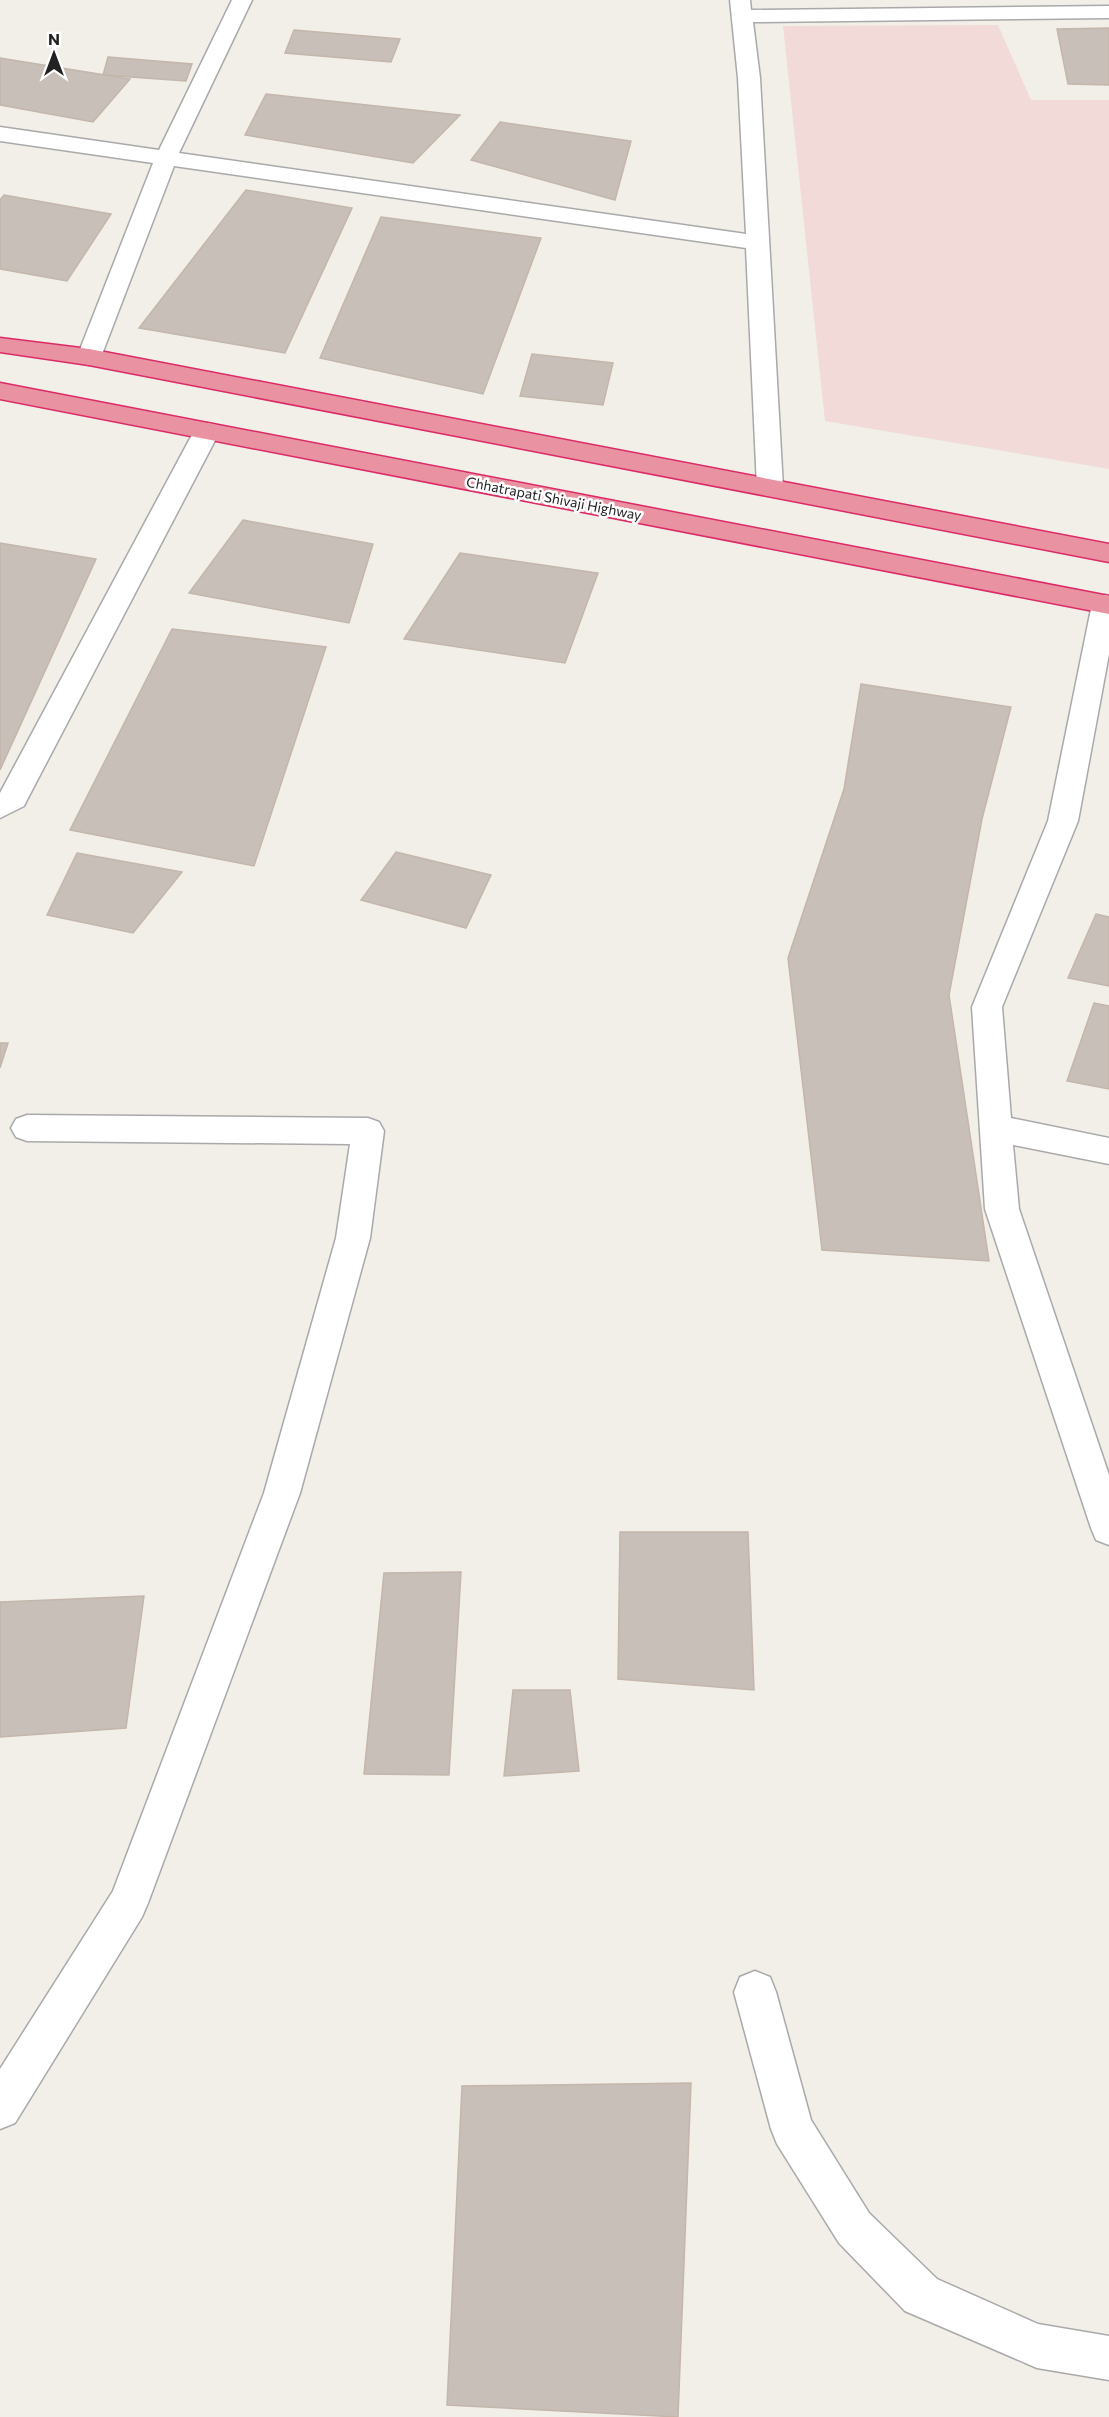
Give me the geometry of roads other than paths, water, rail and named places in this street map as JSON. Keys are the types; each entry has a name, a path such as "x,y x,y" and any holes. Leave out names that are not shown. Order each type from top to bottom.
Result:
{"highway":[{"path":"0,345 89,357 1109,553"},
{"name":"Chhatrapati Shivaji Highway","path":"0,391 1107,604"}],"street":[{"path":"89,357 166,158 242,0"},
{"path":"770,487 749,78 741,8 1109,12"},
{"path":"0,134 757,243"},
{"path":"0,807 14,798 207,431"},
{"path":"1107,604 1063,821 987,1007 1002,1209 1109,1528"},
{"path":"0,2108 128,1903 282,1493 353,1238 368,1131 27,1128"},
{"path":"995,1128 1109,1151"},
{"path":"755,1992 792,2129 855,2228 921,2295 1037,2346 1109,2358"}]}
